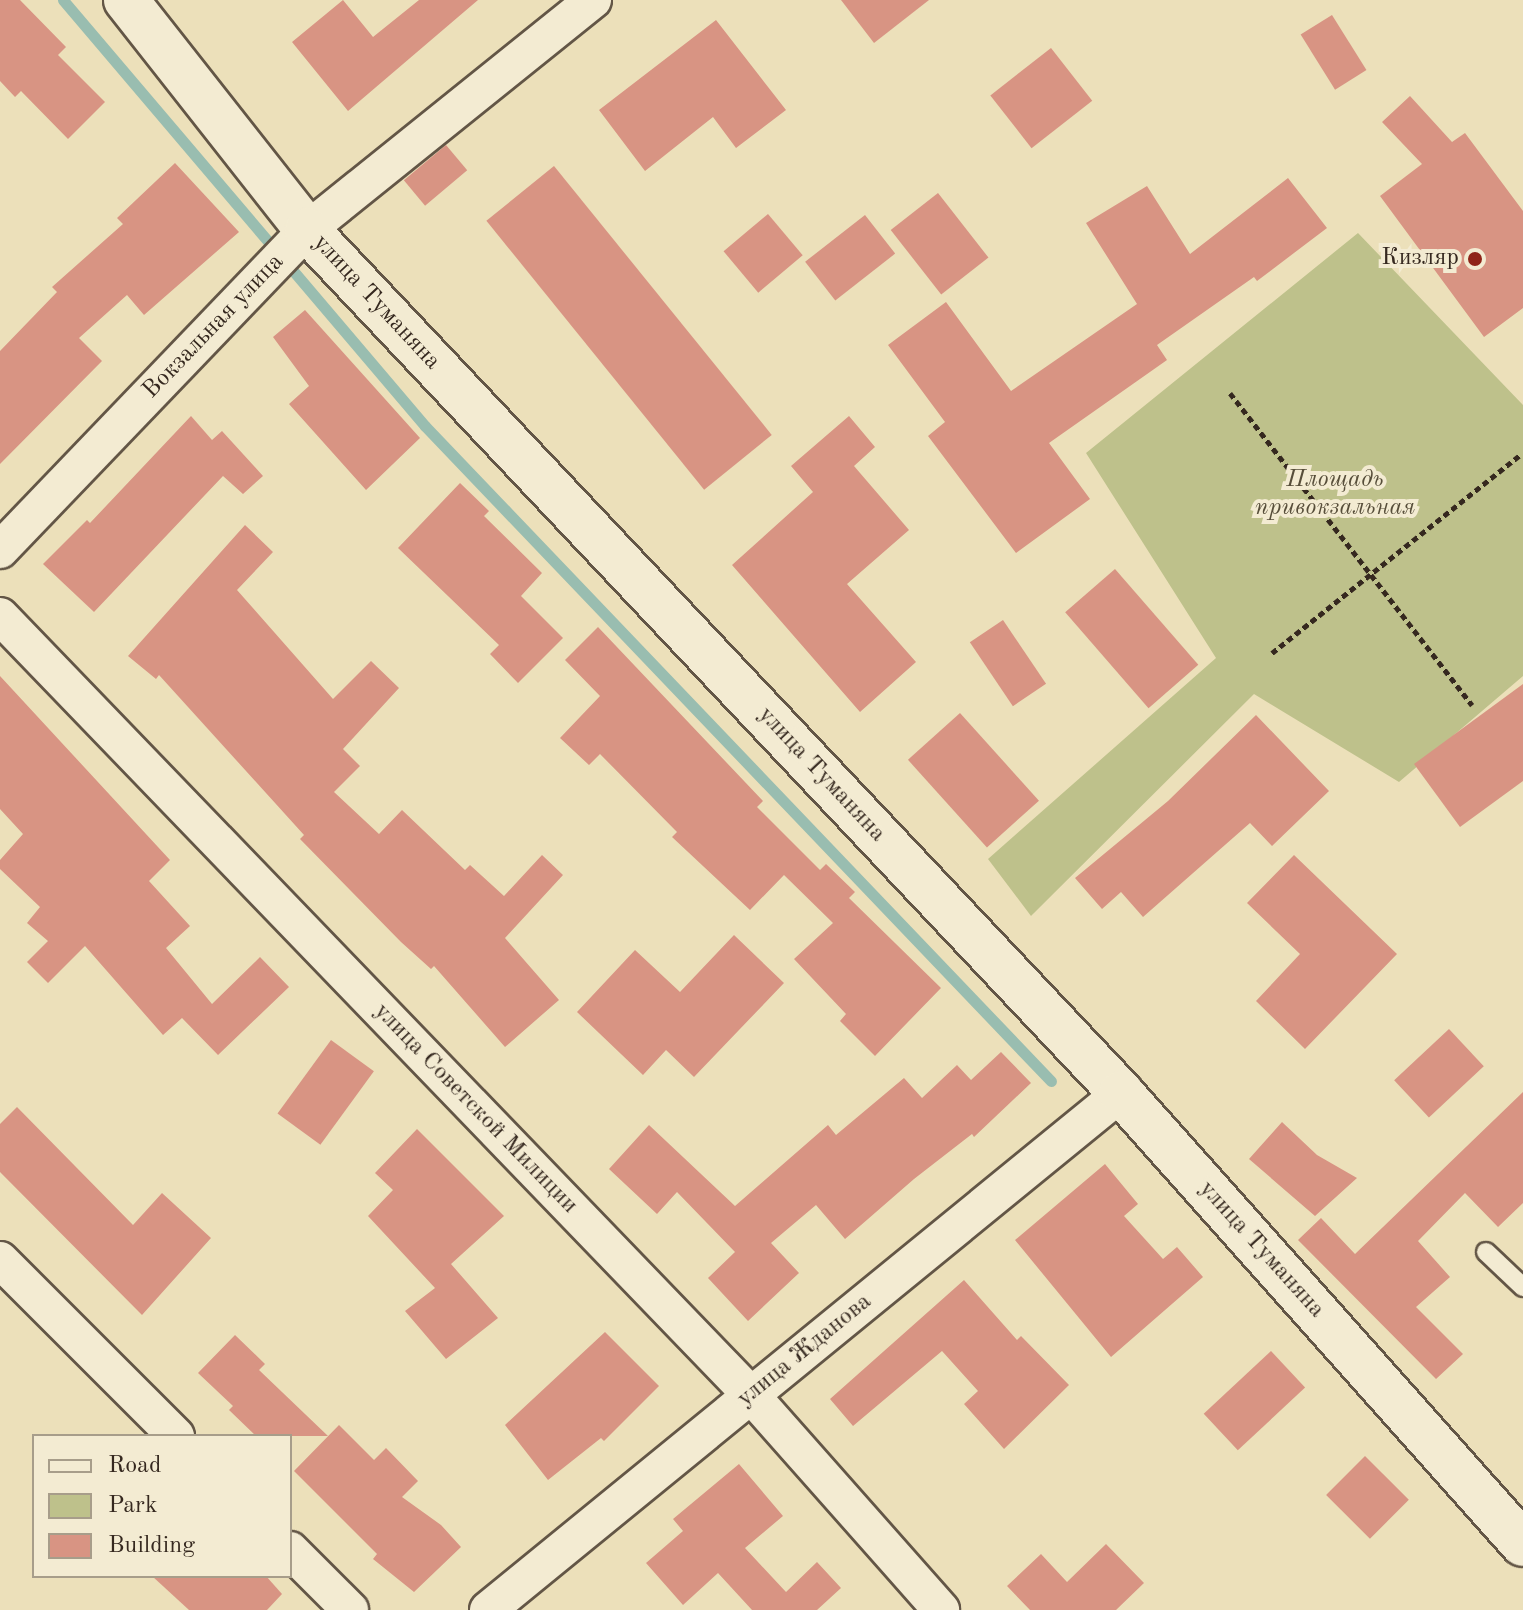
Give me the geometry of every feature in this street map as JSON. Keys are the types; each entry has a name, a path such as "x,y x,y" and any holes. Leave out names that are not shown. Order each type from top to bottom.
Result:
{"street":[{"name":"улица Туманяна","path":"126,0 307,230 1121,1093 1523,1544"},
{"name":"Вокзальная улица","path":"0,550 307,230 593,0"},
{"name":"улица Советской Милиции","path":"0,616 751,1395 941,1610"},
{"name":"улица Жданова","path":"488,1610 1121,1093"},
{"path":"0,1260 174,1434"},
{"path":"292,1552 350,1610"}],"lane":[{"path":"1486,1252 1523,1287"}],"path":[{"path":"1230,393 1373,573 1472,705"},
{"path":"1272,653 1521,454"}],"green space":[{"name":"Площадь привокзальная","path":"1358,233 1523,405 1523,676 1399,782 1254,694 1031,916 988,859 1216,658 1086,453"}],"building":[{"path":"0,0 20,0 66,47 58,55 105,102 68,139 21,91 15,97 0,81"},
{"path":"343,0 373,37 419,0 478,0 348,111 292,42"},
{"path":"841,0 929,0 874,43"},
{"path":"1332,15 1366,70 1335,90 1301,35"},
{"path":"716,20 786,110 736,148 713,117 645,171 599,110"},
{"path":"1051,48 1092,101 1032,148 990,95"},
{"name":"Кизляр","path":"1410,96 1452,142 1465,133 1523,211 1523,308 1484,337 1380,196 1422,164 1382,122"},
{"path":"446,145 467,170 425,206 404,180"},
{"path":"175,163 239,232 144,315 127,295 79,338 102,361 0,464 0,351 57,292 52,287 123,224 117,218"},
{"path":"554,166 772,435 704,490 486,221"},
{"path":"1288,178 1327,228 1257,281 1254,277 1157,345 1167,360 1049,443 1090,499 1016,553 928,436 945,422 888,345 946,302 1011,391 1137,304 1086,223 1147,186 1190,254"},
{"path":"938,193 988,258 941,295 891,230"},
{"path":"768,214 803,255 758,293 724,251"},
{"path":"865,215 895,254 835,300 805,262"},
{"path":"305,310 420,438 366,490 289,404 309,386 273,337"},
{"path":"191,416 212,440 222,431 263,476 243,494 223,476 94,612 43,564 87,520 90,523"},
{"path":"849,416 875,447 854,466 909,530 847,584 916,662 860,712 732,565 813,492 791,466"},
{"path":"460,483 489,511 484,516 542,573 521,596 563,638 518,683 490,654 499,645 398,548"},
{"path":"245,525 273,552 237,590 333,699 371,661 399,688 343,749 360,766 334,792 379,834 402,810 465,870 470,865 504,896 542,855 563,875 505,938 559,1000 505,1047 434,966 431,969 401,942 300,839 304,835 159,675 156,679 128,656"},
{"path":"1115,569 1198,665 1149,708 1065,612"},
{"path":"1003,620 1046,684 1013,706 970,642"},
{"path":"598,627 763,801 757,807 820,870 826,864 855,892 849,898 941,988 875,1056 840,1021 846,1014 794,959 833,923 784,875 750,910 672,837 677,832 600,754 589,765 560,738 600,696 565,660"},
{"path":"0,676 170,860 149,881 190,926 166,948 212,1004 260,957 289,987 218,1055 182,1018 163,1035 85,946 48,983 27,962 48,941 27,923 40,907 0,869 0,860 23,834 0,809"},
{"path":"1523,684 1523,781 1460,827 1414,764"},
{"path":"960,713 1039,801 987,848 908,760"},
{"path":"1256,715 1329,791 1272,846 1250,823 1143,917 1121,892 1102,909 1075,878 1168,801"},
{"path":"1294,855 1397,954 1305,1049 1256,1001 1300,954 1247,903"},
{"path":"734,935 784,983 694,1077 666,1050 643,1075 577,1012 635,950 680,992"},
{"path":"1449,1029 1484,1066 1429,1117 1394,1080"},
{"path":"331,1040 374,1071 320,1145 278,1114"},
{"path":"1001,1052 1031,1083 974,1137 972,1134 914,1179 845,1239 816,1205 771,1243 799,1273 748,1321 708,1278 735,1252 677,1192 657,1214 609,1169 649,1125 735,1206 828,1125 836,1135 904,1078 922,1098 957,1065 971,1080"},
{"path":"1523,1092 1523,1203 1498,1227 1465,1193 1418,1241 1450,1277 1416,1307 1463,1354 1436,1379 1298,1240 1321,1218 1355,1254"},
{"path":"17,1107 133,1225 162,1193 211,1238 142,1315 0,1172 0,1124"},
{"path":"1282,1122 1317,1155 1357,1178 1315,1216 1249,1159"},
{"path":"417,1129 504,1216 451,1264 498,1318 446,1359 405,1311 435,1288 368,1216 393,1190 375,1173"},
{"path":"1105,1164 1138,1204 1124,1216 1163,1259 1177,1247 1203,1277 1111,1357 1015,1240"},
{"path":"964,1280 1017,1340 1021,1336 1069,1385 1004,1449 964,1404 978,1391 942,1351 853,1426 830,1399"},
{"path":"605,1332 659,1386 604,1441 601,1438 548,1480 505,1425"},
{"path":"235,1335 265,1364 259,1370 328,1436 254,1434 229,1410 233,1406 198,1373"},
{"path":"1271,1351 1305,1388 1238,1450 1204,1414"},
{"path":"339,1425 374,1460 386,1448 418,1481 402,1497 441,1525 461,1547 414,1592 373,1559 377,1554 294,1471"},
{"path":"1365,1456 1409,1500 1370,1539 1326,1495"},
{"path":"739,1464 783,1516 745,1548 786,1592 817,1562 841,1588 817,1610 752,1610 718,1573 683,1605 646,1563 683,1531 673,1519"},
{"path":"1106,1544 1144,1583 1116,1610 1030,1610 1007,1586 1041,1554 1067,1582"},
{"path":"154,1578 268,1578 282,1594 267,1610 189,1610"}],"waterway":[{"path":"63,0 425,426 1051,1081"}],"place":[{"name":"Кизляр","path":"1475,259"}]}
